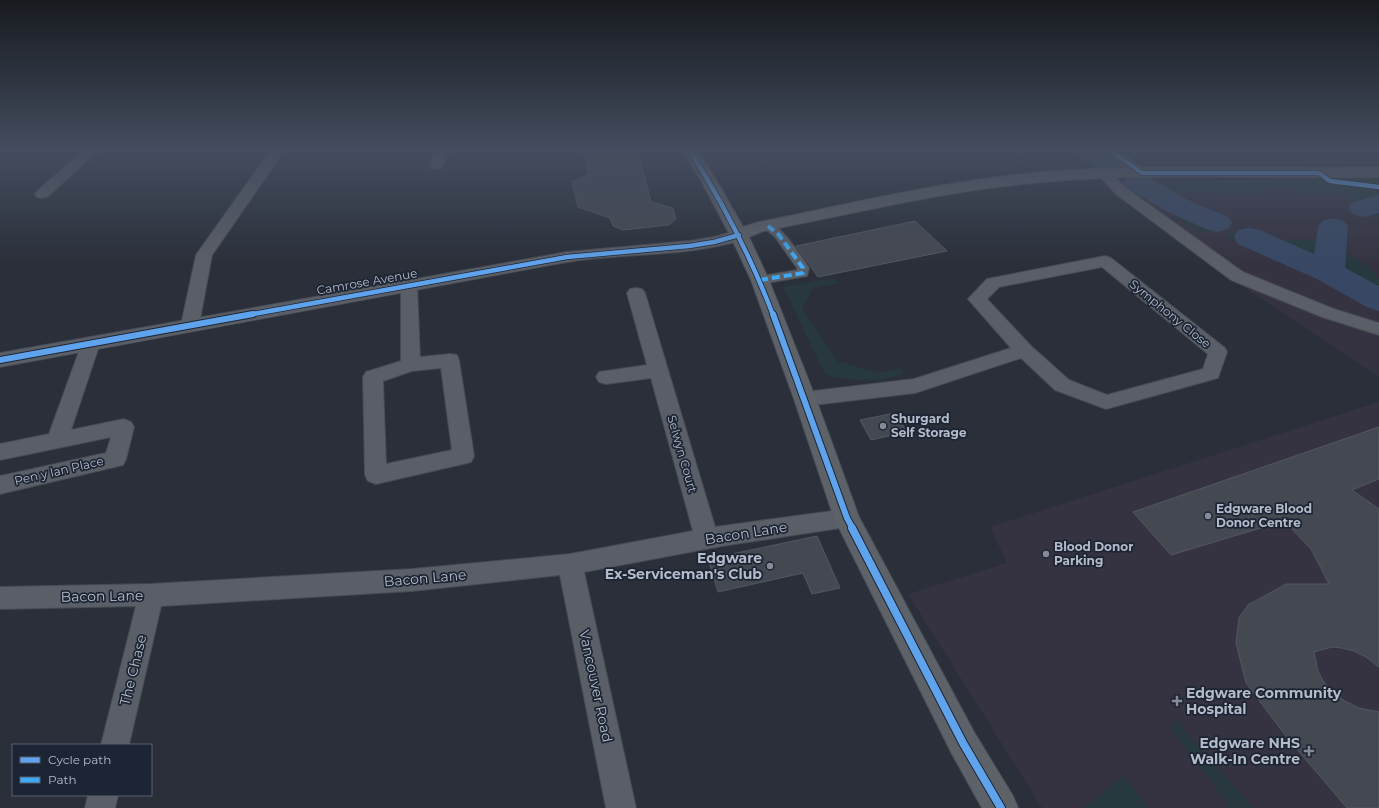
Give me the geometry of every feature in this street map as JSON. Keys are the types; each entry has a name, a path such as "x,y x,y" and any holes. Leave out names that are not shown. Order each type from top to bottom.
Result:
{"main road":[{"path":"713,189 739,235 760,280 805,399 847,518 963,743 1001,808"},
{"path":"739,235 759,227 954,189"}],"street":[{"path":"42,194 48,189"},
{"path":"190,325 204,255 251,189"},
{"path":"1118,189 1237,276 1328,312 1379,330"},
{"path":"760,280 803,272 803,268 779,235 768,226"},
{"name":"Camrose Avenue","path":"0,360 568,257 627,250 699,245 719,242 739,235"},
{"name":"Symphony Close","path":"1105,261 1218,352 1211,373 1106,402 1062,385 1024,350 977,300 993,284 1105,261"},
{"path":"409,285 411,365"},
{"name":"Selwyn Court","path":"636,293 707,539"},
{"path":"57,440 91,343"},
{"path":"805,399 915,386 1024,350"},
{"path":"450,360 463,456 376,475 373,376 411,365 450,360"},
{"path":"606,378 658,370"},
{"name":"Pen y lan Place","path":"0,452 124,427 115,459 0,485"},
{"name":"Bacon Lane","path":"0,598 151,595 412,580 570,564 707,539 847,518"},
{"name":"Vancouver Road","path":"570,564 621,808"},
{"name":"The Chase","path":"115,744 151,595"},
{"path":"100,808 103,796"}],"shaded area":[{"path":"1105,189 1379,189 1379,377 1242,286"},
{"path":"1129,189 1379,189 1379,216 1373,216 1343,194 1297,193 1289,189 1271,189 1252,194 1217,194 1198,191 1174,191 1194,210 1220,221 1218,231 1199,232 1146,197 1137,198"},
{"path":"1331,223 1338,227 1343,238 1340,249 1368,266 1379,278 1379,309 1348,293 1349,288 1254,251 1257,249 1228,239 1230,233 1242,232 1258,234 1276,241 1318,239"},
{"path":"833,278 839,284 814,287 802,308 837,361 879,373 901,368 903,374 876,381 835,378 825,374 783,287"},
{"name":"Edgware Community Hospital","path":"1379,402 1379,808 1042,808 908,594 1007,563 990,527"},
{"path":"1176,720 1253,808 1222,808 1228,804 1170,728"},
{"path":"1124,775 1148,808 1083,808"}],"building":[{"path":"574,189 648,189 651,202 673,208 676,219 669,225 623,230 613,226 610,218 578,207"},
{"path":"915,221 947,251 818,277 796,246"},
{"name":"Shurgard Self Storage","path":"895,413 907,432 871,440 860,420"},
{"name":"Edgware Community Hospital","path":"1379,427 1379,479 1352,490 1379,509 1379,667 1366,657 1354,651 1342,648 1332,647 1314,652 1318,671 1323,681 1333,692 1345,701 1359,708 1379,712 1379,808 1347,808 1285,735 1246,683 1236,643 1239,618 1248,605 1286,584 1329,584 1311,549 1284,521 1171,555 1133,512"},
{"name":"Edgware Ex-Serviceman's Club","path":"817,536 840,588 812,594 803,573 718,592 708,559"}],"waterway":[{"path":"1148,189 1176,205 1217,223"},
{"path":"1363,208 1379,204"},
{"path":"1328,272 1333,227"},
{"path":"1249,237 1328,272"},
{"path":"1328,272 1379,300"}],"marked path":[{"path":"760,280 803,273 803,268 779,235 768,226"}],"cycle path":[{"path":"713,189 739,235 760,280 805,399 847,518 963,743 1001,808"},
{"path":"0,360 567,257 689,246 714,242 739,235"}],"place":[{"name":"Shurgard Self Storage","path":"883,426"},
{"name":"Edgware Blood Donor Centre","path":"1208,516"},
{"name":"Blood Donor Parking","path":"1046,554"},
{"name":"Edgware Ex-Serviceman's Club","path":"770,566"},
{"name":"Edgware Community Hospital","path":"1177,701"},
{"name":"Edgware NHS Walk-In Centre","path":"1309,751"}]}
